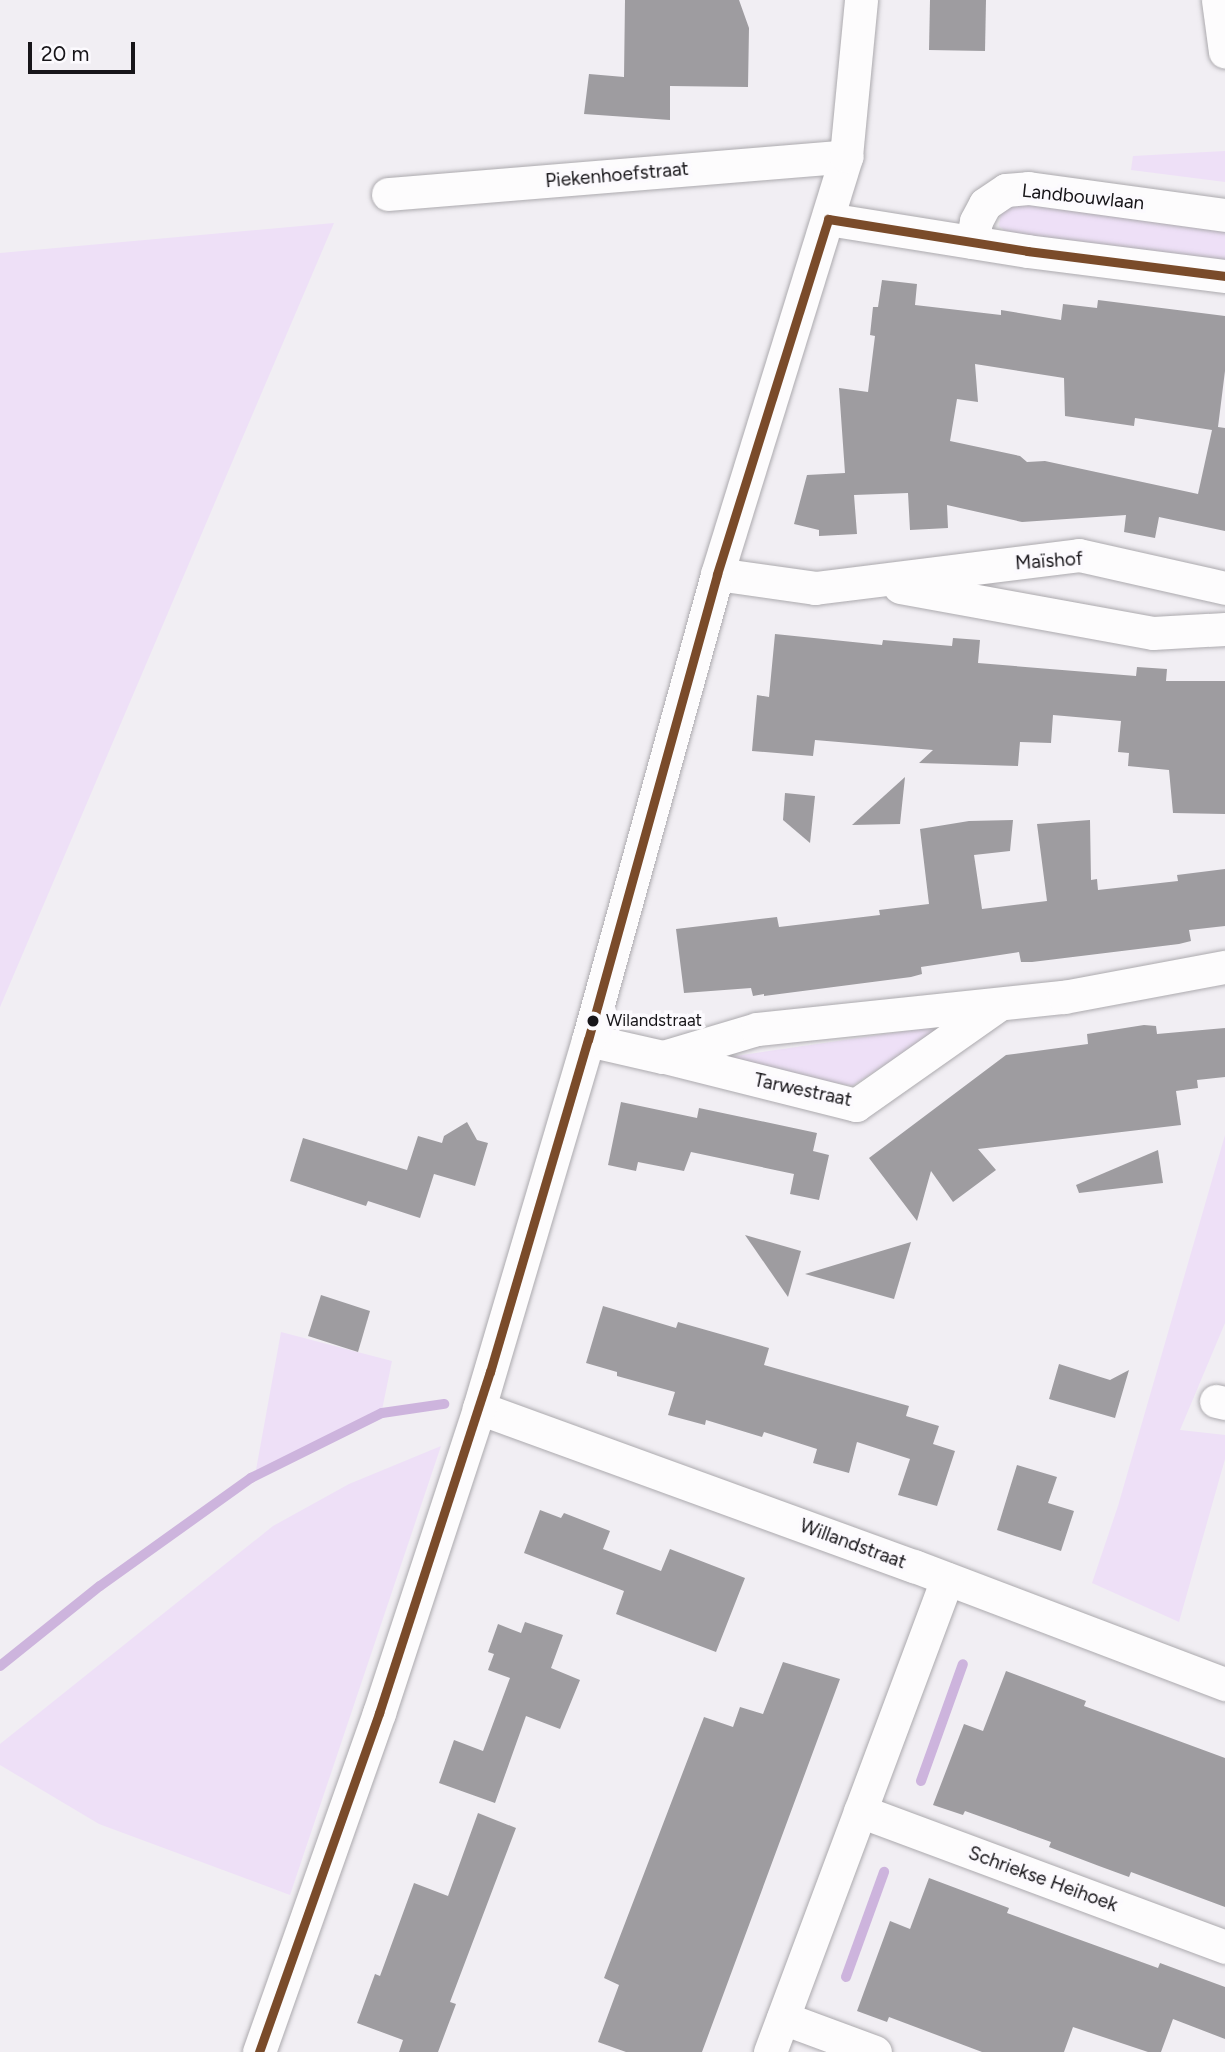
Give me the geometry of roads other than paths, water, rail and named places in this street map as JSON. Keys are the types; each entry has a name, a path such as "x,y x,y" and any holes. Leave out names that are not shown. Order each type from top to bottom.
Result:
{"street":[{"path":"259,2052 379,1713 479,1408 588,1040 717,574 846,156 861,0"},
{"path":"1218,0 1225,52"},
{"name":"Piekenhoefstraat","path":"388,194 846,156"},
{"name":"Landbouwlaan","path":"972,242 976,221 985,204 1006,190 1028,188 1225,215"},
{"path":"828,219 972,242 1225,276"},
{"name":"Maïshof","path":"717,574 815,588 1079,555 1225,588"},
{"name":"Maïshof","path":"870,581 1153,633 1225,629"},
{"name":"Tarwestraat","path":"663,1057 757,1029 1064,997 1225,967"},
{"name":"Tarwestraat","path":"588,1040 856,1105 999,1005"},
{"name":"Willandstraat","path":"479,1408 1225,1684"},
{"path":"770,2052 947,1579"},
{"name":"Schriekse Heihoek","path":"860,1811 1225,1947"},
{"path":"783,2018 875,2052"}],"waterway":[{"path":"0,1666 100,1586 251,1478 382,1413 444,1404"},
{"path":"921,1781 963,1664"},
{"path":"846,1977 884,1872"}],"place":[{"name":"Wilandstraat","path":"593,1021"}]}
